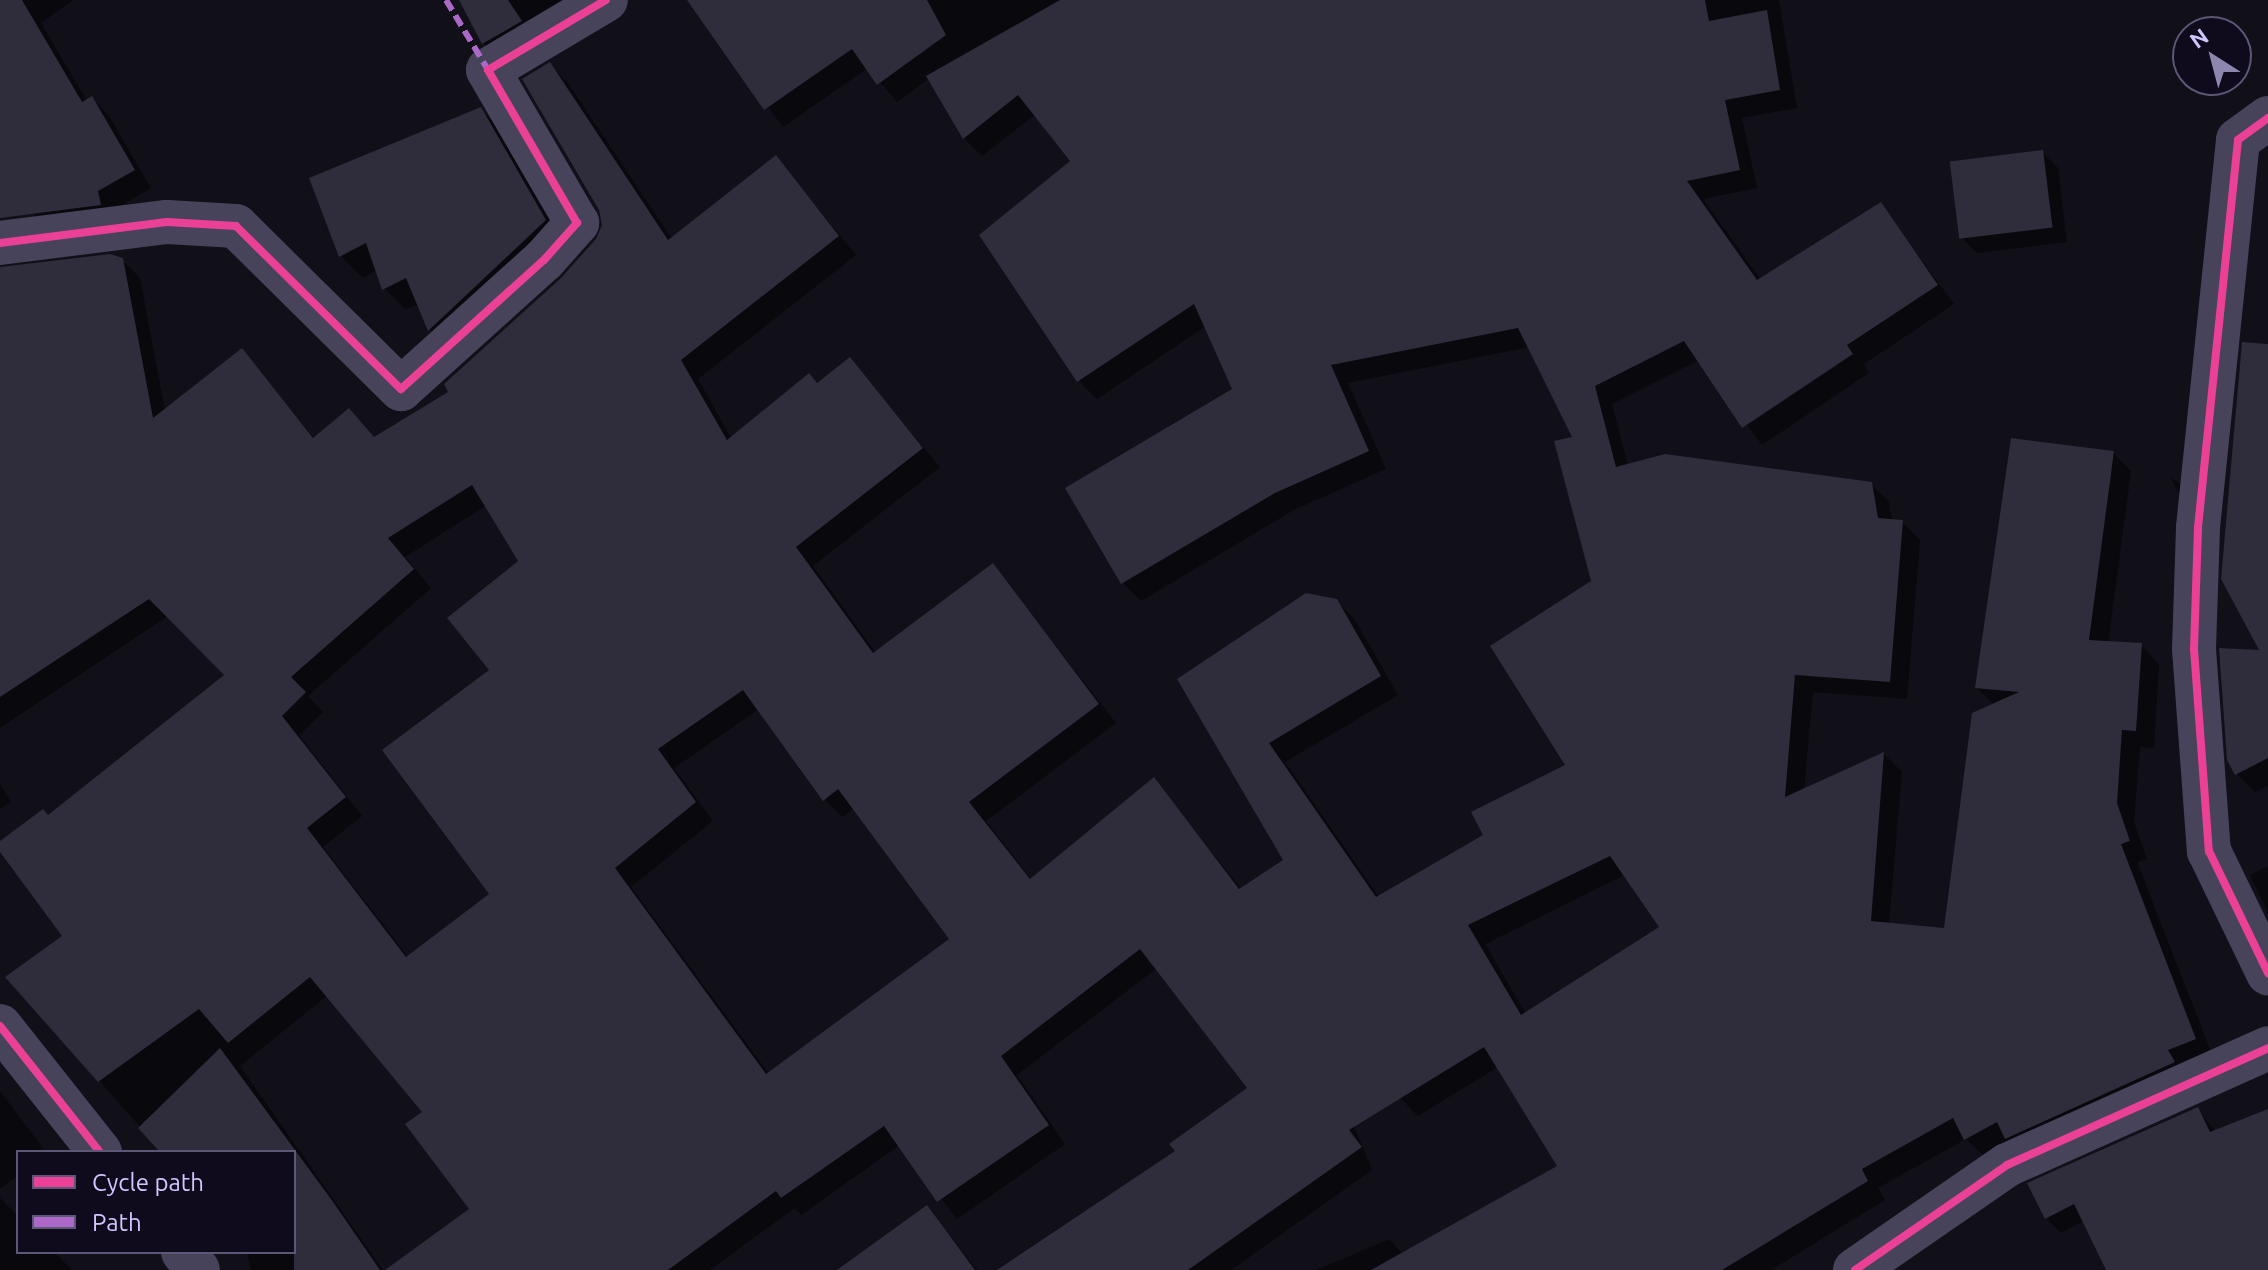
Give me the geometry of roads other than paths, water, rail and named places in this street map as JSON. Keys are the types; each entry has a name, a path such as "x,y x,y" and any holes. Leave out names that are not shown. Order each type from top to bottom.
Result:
{"street":[{"path":"0,243 167,222 236,226 401,389 544,260 577,223 488,70 606,0"},
{"path":"2268,118 2238,140 2198,528 2194,649 2209,851 2268,973"},
{"path":"0,1026 98,1150"},
{"path":"1855,1270 2007,1165 2268,1048"},
{"path":"185,1254 198,1270"}]}
